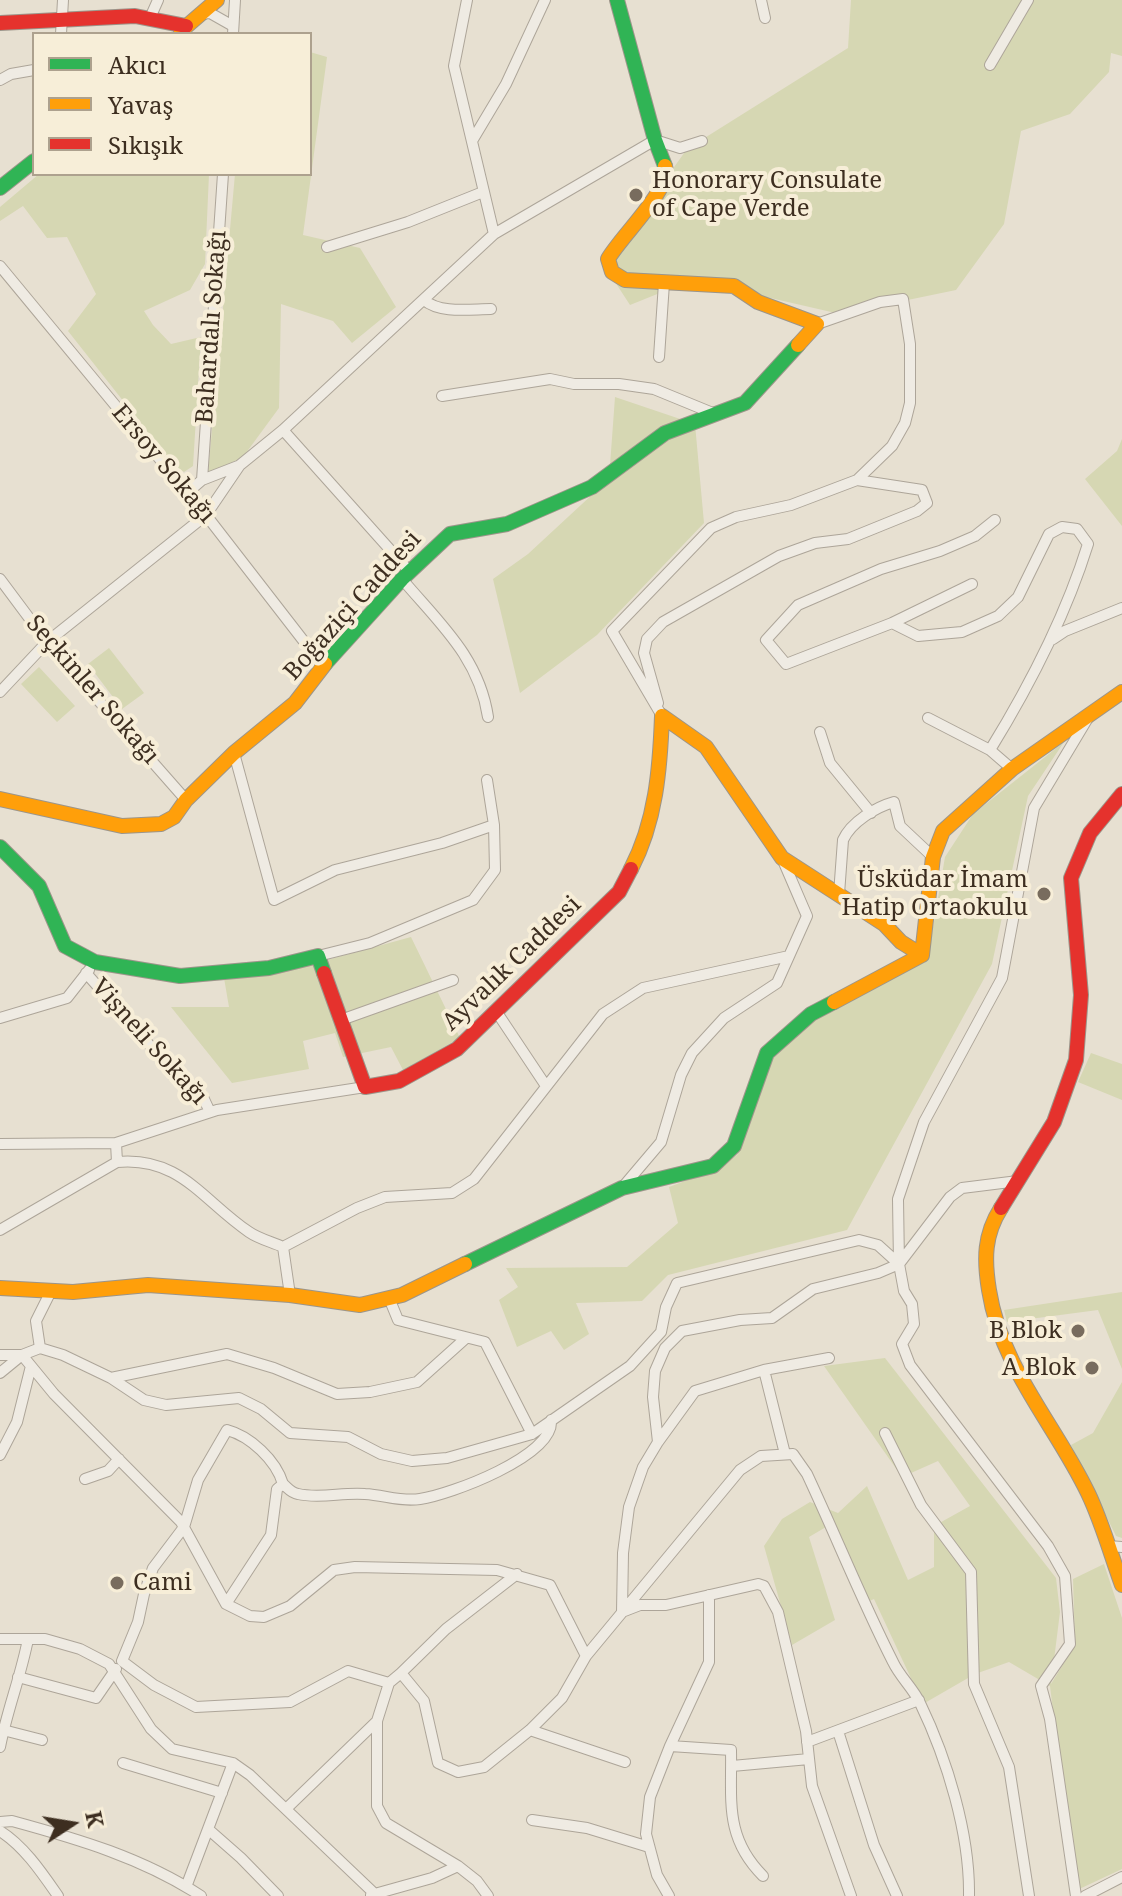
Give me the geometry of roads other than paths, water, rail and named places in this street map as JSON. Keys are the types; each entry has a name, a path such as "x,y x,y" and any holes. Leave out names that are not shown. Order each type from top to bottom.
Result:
{"street":[{"path":"62,27 63,0"},
{"path":"150,18 158,0"},
{"path":"0,23 62,27 135,16 182,30 217,0"},
{"path":"233,30 235,0"},
{"path":"467,0 454,66 494,234"},
{"path":"472,141 506,84 545,0"},
{"path":"617,0 655,140 667,171 663,187 617,243 608,259 612,272 625,280 734,286 758,302 817,324 880,302 903,299 910,344 910,403 905,423 892,446 857,480 791,505 736,517 711,528 612,631 662,716 706,747 782,858 807,916 777,983 724,1018 692,1053 681,1075 661,1142 622,1188"},
{"path":"761,0 765,18"},
{"path":"990,65 1028,0"},
{"path":"201,14 210,13 233,30"},
{"path":"0,80 11,74 32,70"},
{"path":"0,692 47,642 206,515 240,465 283,430 494,234 655,140 680,148 702,141"},
{"path":"0,188 32,163"},
{"name":"Bahardalı Sokağı","path":"202,480 223,176"},
{"path":"327,247 408,222 483,192"},
{"name":"Ersoy Sokağı","path":"0,266 206,515 323,666"},
{"path":"659,357 664,283"},
{"path":"424,300 442,309 491,309"},
{"name":"Boğaziçi Caddesi","path":"0,799 122,826 146,827 174,817 186,800 234,753 295,703 323,666 406,576 450,534 507,524 592,487 665,433 745,403 817,324"},
{"path":"442,396 550,379 574,384 619,384 654,389 715,414"},
{"path":"283,430 406,576 463,651 483,691 488,717"},
{"path":"187,493 202,480 240,465"},
{"path":"662,716 644,653 647,639 663,622 779,556 815,543 848,539 917,511 927,503 922,490 913,487 857,480"},
{"path":"972,584 892,623 786,664 777,657 766,640 798,605 881,569 952,546 975,536 995,520"},
{"path":"892,623 918,636 962,632 998,616 1018,597 1049,534 1062,527 1077,529 1088,544 1076,583 1021,699 990,750"},
{"name":"Seçkinler Sokağı","path":"0,579 47,642 186,800"},
{"path":"1051,640 1065,631 1122,608"},
{"path":"922,955 933,857 943,831 1012,769 1122,692"},
{"path":"1076,1896 1050,1719 1041,1686 1070,1644 1065,1576 1048,1546 910,1365 902,1344 914,1324 912,1304 904,1291 899,1264 898,1199 924,1122 1002,978 1034,808 1091,713"},
{"name":"Ayvalık Caddesi","path":"365,1087 399,1081 457,1049 619,892 641,850 659,782 662,716"},
{"path":"928,718 990,750 1012,769"},
{"path":"820,732 830,763 871,813"},
{"path":"234,753 274,900 335,870 442,843 494,825"},
{"path":"0,847 39,886 65,946 91,967 180,976 269,968 370,943 473,900 495,870 494,825 487,780"},
{"path":"1122,795 1090,833 1071,878 1081,995 1076,1060 1054,1122 992,1223 986,1243 985,1265 993,1315 1011,1362 1088,1493 1115,1546 1122,1585"},
{"path":"839,894 843,840 847,832 879,806 894,802 900,826 933,857"},
{"path":"782,858 884,924 901,942 922,955"},
{"path":"0,1288 73,1292 148,1285 290,1295 360,1305 402,1295 622,1188 713,1166 734,1146 767,1053 811,1014 922,955"},
{"path":"0,1144 116,1143 210,1112 365,1087 318,956"},
{"path":"0,1230 117,1162 138,1160 164,1167 206,1194 250,1234 283,1247 357,1208 385,1197 452,1193 474,1179 603,1014 643,988 789,956"},
{"path":"0,1018 67,998 91,967"},
{"name":"Vişneli Sokağı","path":"91,967 152,1048 202,1095 210,1112"},
{"path":"341,1020 453,980"},
{"path":"496,1011 546,1086"},
{"path":"116,1143 117,1162"},
{"path":"658,1442 653,1397 655,1371 665,1348 682,1331 740,1320 772,1318 813,1289 878,1273 899,1264 950,1197 962,1188 1018,1181"},
{"path":"0,1373 22,1355 40,1348 63,1355 111,1378 144,1400 166,1405 239,1398 261,1409 290,1433 348,1437 381,1454 412,1461 447,1458 532,1434 630,1366 661,1332 666,1307 677,1283 859,1240 878,1245 899,1264"},
{"path":"283,1247 290,1295"},
{"path":"40,1348 36,1321 51,1291"},
{"path":"389,1298 398,1320 485,1342 532,1434"},
{"path":"111,1378 227,1354 274,1368 337,1394 370,1392 417,1382 466,1338"},
{"path":"655,1339 665,1348"},
{"path":"0,1355 22,1355"},
{"path":"22,1355 54,1394 184,1527 226,1604 250,1616 264,1617 290,1606 334,1570 355,1567 497,1570 550,1585 586,1656"},
{"path":"622,1612 623,1553 629,1507 643,1467 695,1391 764,1370 829,1358"},
{"path":"0,1455 17,1422 31,1366"},
{"path":"764,1370 785,1454"},
{"path":"18,1677 96,1698 122,1661 138,1622 153,1568 184,1527 198,1480 227,1430 241,1434 270,1461 279,1472 283,1484 294,1494 370,1494 389,1499 419,1500 462,1487 525,1457 548,1434 551,1420"},
{"path":"885,1433 921,1505 971,1572 974,1684 1009,1767 1029,1896"},
{"path":"401,1673 424,1701 438,1763 458,1772 484,1767 530,1730 562,1698 586,1656 740,1470 761,1456 793,1454 807,1474 894,1666 919,1700 937,1741 958,1811 970,1868 969,1896"},
{"path":"85,1479 108,1471 119,1459"},
{"path":"226,1604 271,1535 277,1489 283,1484"},
{"path":"488,1896 477,1881 458,1866 386,1823 377,1806 377,1721 389,1683 446,1629 517,1574"},
{"path":"622,1612 640,1605 666,1605 758,1584 764,1586 778,1612 807,1742 812,1786 851,1896"},
{"path":"669,1896 657,1875 646,1834 650,1797 709,1662 709,1595"},
{"path":"0,1639 45,1639 80,1649 109,1664 151,1729 172,1749 233,1763 250,1775 374,1895 432,1878 458,1866"},
{"path":"0,1747 6,1711 28,1639"},
{"path":"122,1661 154,1685 196,1707 290,1702 348,1671 389,1683"},
{"path":"807,1742 919,1700"},
{"path":"287,1808 377,1721"},
{"path":"3,1730 42,1740"},
{"path":"530,1730 625,1762"},
{"path":"838,1731 874,1845 897,1896"},
{"path":"670,1746 731,1750 734,1833 750,1863 763,1876"},
{"path":"732,1766 809,1759"},
{"path":"123,1763 222,1793"},
{"path":"186,1887 233,1763"},
{"path":"532,1820 587,1828 649,1847"},
{"path":"0,1822 12,1821 79,1839 135,1860 201,1896"},
{"path":"208,1829 278,1896"},
{"path":"0,1831 10,1837 28,1857 58,1896"},
{"path":"1085,1896 1122,1877"}],"place":[{"name":"Honorary Consulate of Cape Verde","path":"636,195"},
{"name":"Üsküdar İmam Hatip Ortaokulu","path":"1044,894"},
{"name":"B Blok","path":"1078,1331"},
{"name":"A Blok","path":"1092,1368"},
{"name":"Cami","path":"117,1583"}]}
